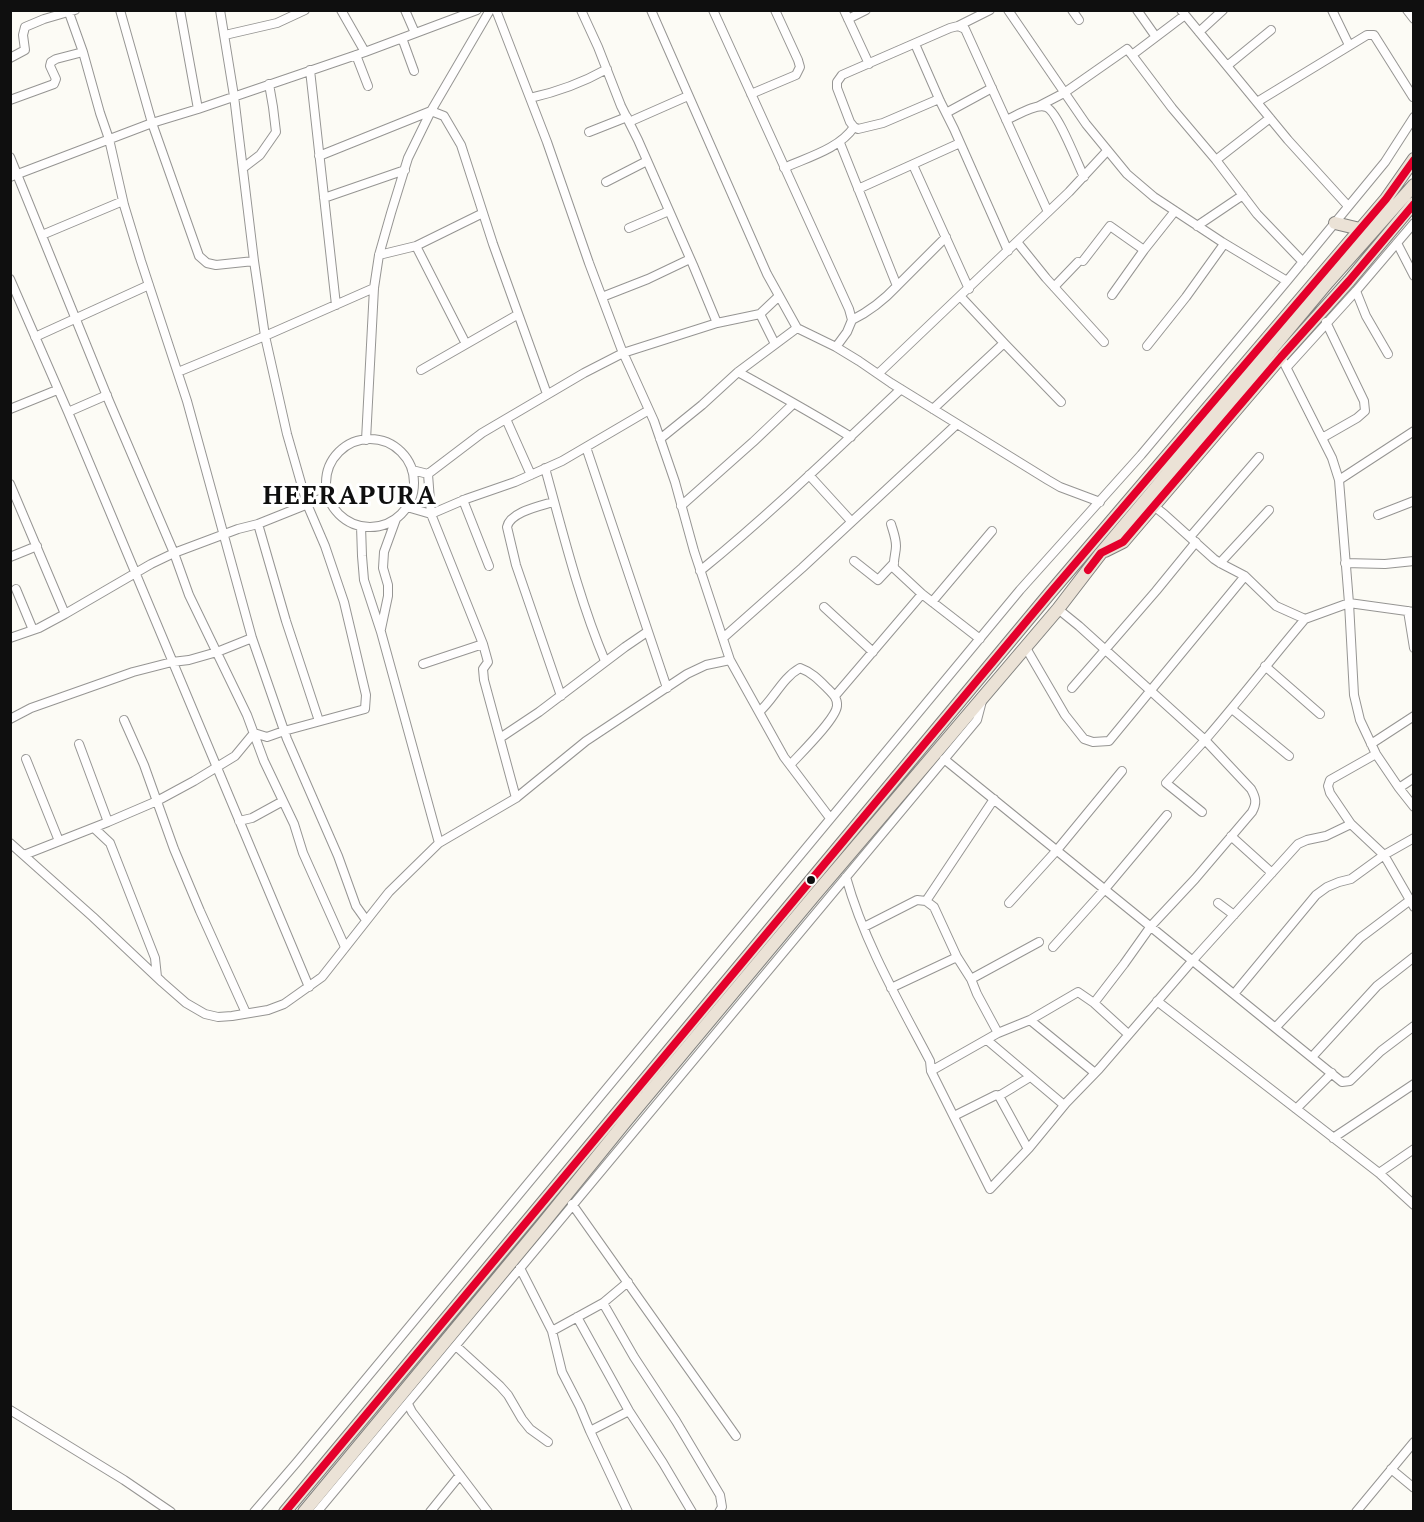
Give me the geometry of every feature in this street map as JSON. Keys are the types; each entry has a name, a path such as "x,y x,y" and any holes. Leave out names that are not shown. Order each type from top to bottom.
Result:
{"highway":[{"path":"285,1512 1050,593 1386,199 1413,159"},
{"path":"304,1512 806,906 1026,648 1119,531 1328,282 1413,185"},
{"path":"1101,553 1123,543 1284,362 1413,203"},
{"path":"1335,223 1360,229"}],"street":[{"path":"120,10 152,123 200,256 207,263 216,265 254,261"},
{"path":"180,10 198,109"},
{"path":"220,10 234,96 265,336 283,421 307,504 345,602 366,695 365,709 267,737 254,733"},
{"path":"225,35 277,23 305,10"},
{"path":"341,10 361,53 368,86"},
{"path":"405,10 415,33"},
{"path":"14,175 152,123 361,53 477,10"},
{"path":"366,440 374,288 379,255 391,213 408,158 431,111 490,10"},
{"path":"496,10 547,142 623,353 660,439 730,660 790,765 830,818"},
{"path":"581,10 717,323"},
{"path":"651,10 767,274 797,328 836,347 879,373 1047,480 1100,502"},
{"path":"713,10 849,309 852,320 847,332 836,347"},
{"path":"751,94 796,75 800,67 775,10"},
{"path":"866,10 846,15 869,64"},
{"path":"939,99 883,123 858,129 850,122 837,88 837,81 842,75 990,10"},
{"path":"1008,10 1086,124 1128,174 1154,196 1197,226 1287,282"},
{"path":"1072,10 1079,20"},
{"path":"1199,32 1223,10"},
{"path":"1332,10 1349,45"},
{"path":"1407,10 1413,19"},
{"path":"10,58 25,50 24,27 71,11 109,139 123,201 178,372 252,638 284,731 338,856 356,906 366,920"},
{"path":"1137,11 1156,37"},
{"path":"1132,55 1183,13 1270,118 1348,206"},
{"path":"958,26 964,29 1048,212"},
{"path":"1227,66 1271,30"},
{"path":"1257,102 1367,35 1374,35 1413,97"},
{"path":"402,38 414,71"},
{"path":"915,44 1008,251"},
{"path":"1006,120 1064,93 1127,49 1257,214 1303,261"},
{"path":"10,100 54,84 56,79 51,62 83,52"},
{"path":"530,98 557,92 607,69"},
{"path":"310,70 336,305"},
{"path":"243,168 260,155 276,132 269,84"},
{"path":"946,113 992,88"},
{"path":"589,132 688,96"},
{"path":"1039,106 1047,107 1055,116 1084,177"},
{"path":"319,156 431,111 444,116 461,146 547,394"},
{"path":"254,1512 1020,590 1100,502 1287,282 1384,162 1413,117"},
{"path":"1216,160 1270,118"},
{"path":"784,168 840,142 850,134 854,127"},
{"path":"840,142 897,286"},
{"path":"858,189 960,143"},
{"path":"879,373 961,297 1084,177 1107,151"},
{"path":"10,157 14,175 42,235 174,553 189,595 248,715 264,761 294,824 303,853 345,946"},
{"path":"606,182 647,162"},
{"path":"913,165 969,289"},
{"path":"324,198 405,170"},
{"path":"1197,226 1243,195"},
{"path":"42,235 123,201"},
{"path":"629,228 669,211"},
{"path":"1112,295 1175,211"},
{"path":"379,255 416,246 483,213"},
{"path":"1413,223 1356,291 1284,362 1332,458 1339,480 1354,695 1360,720 1376,754 1413,807"},
{"path":"1054,286 1081,262 1110,226 1144,250"},
{"path":"852,320 885,300 946,237"},
{"path":"1017,242 1104,342"},
{"path":"1147,346 1186,297 1224,243"},
{"path":"1397,243 1413,276"},
{"path":"416,246 466,344"},
{"path":"1407,262 1413,254"},
{"path":"602,297 690,259"},
{"path":"10,279 68,411 309,987"},
{"path":"35,337 149,285"},
{"path":"178,372 374,288"},
{"path":"1356,291 1366,316 1388,354"},
{"path":"428,474 482,433 547,394 623,353 717,323 760,314 779,296"},
{"path":"961,297 1061,402"},
{"path":"760,314 775,344"},
{"path":"421,370 518,315"},
{"path":"1322,438 1365,411 1364,401 1326,322"},
{"path":"660,439 738,372 797,328"},
{"path":"933,409 1004,343"},
{"path":"738,372 851,437"},
{"path":"700,571 737,541 901,389"},
{"path":"10,409 57,390"},
{"path":"68,411 107,395"},
{"path":"681,506 793,404"},
{"path":"407,507 431,514 515,482 586,447 649,410"},
{"path":"506,419 531,475"},
{"path":"723,638 957,424"},
{"path":"1339,480 1413,431"},
{"path":"381,632 388,596 388,585 383,568 384,552 396,519 407,507 414,489 412,470 404,455 390,444 366,440 354,442 339,452 330,465 326,480 328,496 335,510 347,521 361,526 380,526 396,519"},
{"path":"586,447 667,688"},
{"path":"1072,688 1156,591 1259,456"},
{"path":"545,468 573,572 605,662"},
{"path":"412,470 428,474"},
{"path":"428,474 431,514 483,644 488,662 483,669 484,680 516,798"},
{"path":"809,475 851,521"},
{"path":"10,484 65,614"},
{"path":"10,638 33,630 65,614 174,553 238,529 258,524 328,496"},
{"path":"463,500 489,566"},
{"path":"1378,515 1413,501"},
{"path":"554,502 520,513 507,522 507,527 516,565 561,696"},
{"path":"1155,507 1220,563 1245,576 1276,606 1305,618"},
{"path":"1220,563 1269,510"},
{"path":"258,524 286,621 319,721"},
{"path":"891,524 896,546 894,568 922,594 980,639"},
{"path":"361,526 364,580 381,632 439,843"},
{"path":"932,602 992,531"},
{"path":"10,557 37,546"},
{"path":"854,561 878,580 894,563"},
{"path":"1345,563 1385,564 1413,561"},
{"path":"1026,648 1065,715 1084,739 1093,742 1109,741 1245,576"},
{"path":"16,589 33,630"},
{"path":"835,696 922,594"},
{"path":"1202,812 1166,783 1232,709 1305,618 1349,603 1411,611 1413,648"},
{"path":"824,607 873,652"},
{"path":"1058,609 1151,690 1204,740 1256,796 1256,805 1252,812 1151,926 1094,1003"},
{"path":"500,738 647,632"},
{"path":"10,719 31,708 134,672 217,652 252,638"},
{"path":"423,664 483,644"},
{"path":"10,843 93,916 186,1003 205,1014 218,1017 268,1010 284,1004 322,977 389,892 439,843 516,798 586,741 687,674 706,665 730,660"},
{"path":"1265,666 1320,714"},
{"path":"759,712 792,673 800,668 809,671 835,696 838,705 836,711 790,765"},
{"path":"317,1512 977,720 983,698"},
{"path":"1232,709 1289,756"},
{"path":"1371,744 1413,716"},
{"path":"124,720 144,765 174,849 246,1013"},
{"path":"24,855 157,801 235,756 254,733"},
{"path":"78,744 108,822"},
{"path":"1276,1027 1360,938 1411,904 1384,855 1351,824 1330,793 1328,786 1330,780 1376,754"},
{"path":"26,759 59,841"},
{"path":"944,759 1342,1082 1350,1081 1381,1051 1413,1026"},
{"path":"1010,903 1122,771"},
{"path":"1399,788 1413,778"},
{"path":"926,901 994,799"},
{"path":"239,821 252,818 283,801"},
{"path":"1053,947 1167,815"},
{"path":"846,877 854,906 891,987 930,1062 931,1071 990,1189 1298,844 1326,836 1351,824"},
{"path":"94,828 110,843 155,958 157,977"},
{"path":"1231,836 1272,873"},
{"path":"1234,994 1316,895 1327,887 1351,879 1384,855 1413,838"},
{"path":"864,927 917,900 926,901 934,907 957,957 999,1033"},
{"path":"1218,903 1234,915"},
{"path":"971,979 1039,942"},
{"path":"891,987 957,957"},
{"path":"1312,1057 1377,986 1413,957"},
{"path":"931,1071 999,1033 1030,1020 1078,992 1094,1003 1128,1034"},
{"path":"1158,1001 1379,1173 1413,1205"},
{"path":"1030,1020 1095,1073"},
{"path":"987,1040 1064,1105"},
{"path":"1296,1109 1332,1073"},
{"path":"954,1116 996,1095 999,1096 1030,1077"},
{"path":"1333,1138 1413,1084"},
{"path":"999,1096 1028,1149"},
{"path":"1379,1173 1413,1149"},
{"path":"572,1204 736,1436"},
{"path":"520,1268 552,1331 562,1372 628,1512"},
{"path":"552,1331 603,1303 628,1282"},
{"path":"603,1303 720,1495 722,1507 719,1512"},
{"path":"577,1317 629,1411 692,1512"},
{"path":"456,1346 500,1386 530,1429 548,1442"},
{"path":"408,1404 488,1512"},
{"path":"10,1410 124,1480 171,1512"},
{"path":"590,1431 629,1411"},
{"path":"1356,1512 1413,1442"},
{"path":"1391,1468 1413,1488"},
{"path":"430,1512 460,1475"}],"transit line":[{"path":"285,1512 1050,593 1386,199 1414,160"},
{"path":"1088,570 1101,553 1123,542 1414,204"}],"district":[{"name":"HEERAPURA","path":"350,497"}]}
